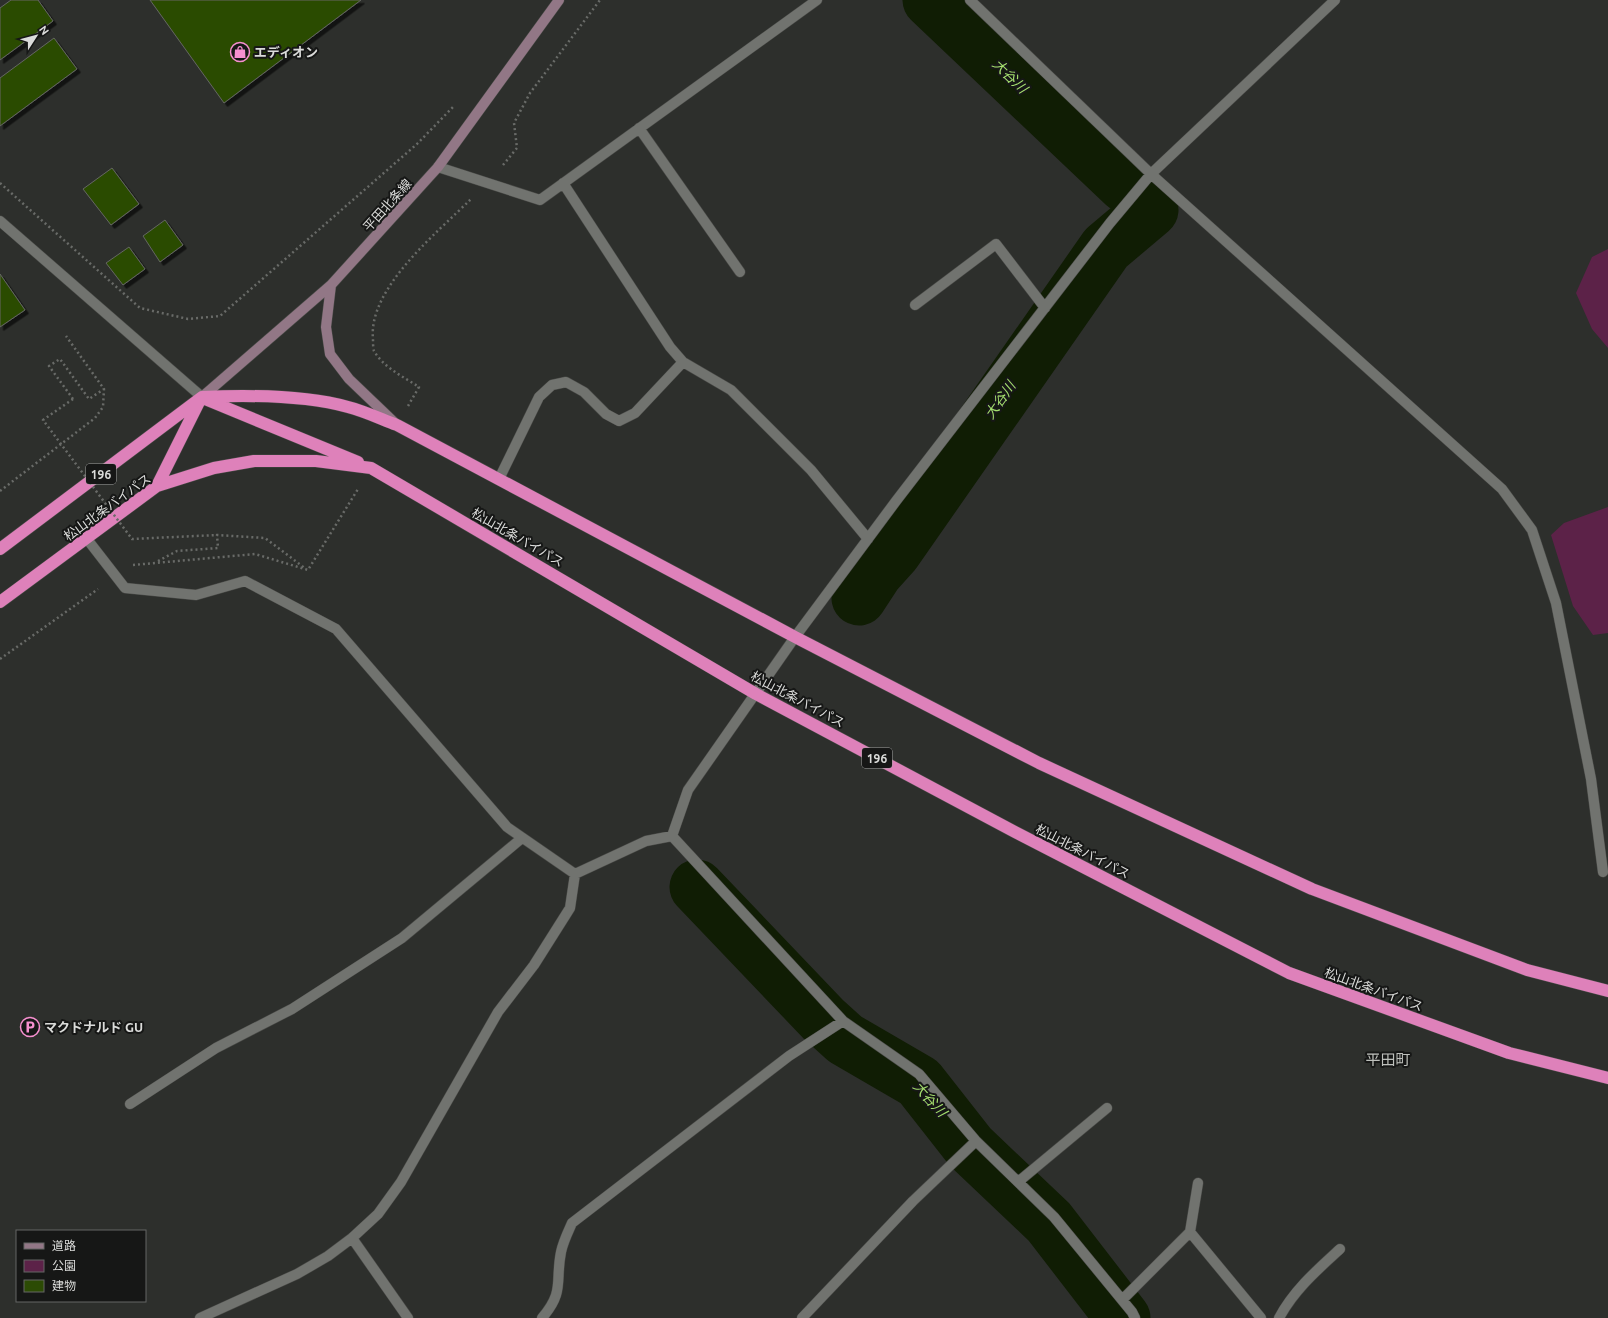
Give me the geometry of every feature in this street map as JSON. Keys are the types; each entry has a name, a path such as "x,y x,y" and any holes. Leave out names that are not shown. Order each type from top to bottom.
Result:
{"highway":[{"path":"202,397 234,396 307,400 348,406 397,424 795,637 1039,763 1312,889 1527,970 1608,991"},
{"name":"196","path":"202,397 371,468"},
{"name":"196","path":"156,486 202,397"},
{"name":"196","path":"0,549 202,397"},
{"name":"松山北条バイパス","path":"0,602 156,486 214,468 254,461 316,461 371,468 756,694 1015,832 1289,973 1509,1053 1608,1078"}],"main road":[{"name":"平田北条線","path":"202,397 331,285 438,167 559,0"},
{"path":"331,285 326,327 330,354 349,379 397,424"}],"street":[{"path":"438,167 540,200 817,0"},
{"path":"970,0 1151,174 1502,489 1532,530 1556,603 1591,779 1603,872"},
{"path":"672,836 688,790 795,637 868,539 1110,223 1151,174 1336,0"},
{"path":"639,128 740,272"},
{"path":"563,183 670,348 683,362 731,390 811,470 868,539"},
{"path":"0,221 202,397"},
{"path":"915,305 996,244 1045,308"},
{"path":"500,479 539,397 552,385 566,382 584,392 606,414 619,421 635,413 683,362"},
{"path":"86,539 125,588 196,594 245,581 336,629 507,827 575,874"},
{"path":"575,874 646,841 672,836"},
{"path":"672,836 843,1021 919,1074 976,1141 1054,1217 1135,1318"},
{"path":"130,1104 216,1048 292,1010 402,938 522,838"},
{"path":"200,1318 297,1274 328,1256 352,1238 378,1214 401,1182 498,1012 534,965 570,908 575,874"},
{"path":"542,1318 552,1306 559,1285 561,1252 572,1223 789,1056 843,1021"},
{"path":"1018,1182 1107,1108"},
{"path":"802,1318 913,1201 976,1141"},
{"path":"1122,1300 1190,1232 1198,1183"},
{"path":"1190,1232 1261,1318"},
{"path":"352,1238 408,1318"},
{"path":"1279,1318 1289,1300 1307,1279 1340,1249"}],"path":[{"path":"0,183 140,308 188,319 220,316 417,144 458,102"},
{"path":"0,491 94,418 103,407 104,389 66,336"},
{"path":"104,389 89,399 60,359 49,366 73,399 43,420 132,540 217,535 265,538 308,570"},
{"path":"156,563 177,551 218,548 217,535"}],"green space":[{"path":"1608,249 1608,348 1592,329 1576,293 1592,257"},
{"path":"1608,507 1608,633 1593,635 1573,606 1551,535 1564,523"}],"building":[{"path":"11,0 38,0 53,21 0,60 0,8"},
{"name":"エディオン","path":"150,0 361,0 224,103"},
{"path":"54,38 77,69 0,126 0,78"},
{"path":"112,168 139,204 111,225 83,189"},
{"path":"165,220 183,245 160,262 143,236"},
{"path":"129,247 145,269 123,285 106,263"},
{"path":"0,274 25,310 0,327"}],"waterway":[{"name":"大谷川","path":"930,0 1125,185"},
{"name":"大谷川","path":"859,598 876,572 894,552 1106,248 1151,210"},
{"name":"大谷川","path":"697,887 823,1019 845,1039 919,1082 970,1147 1049,1222 1123,1318"}],"place":[{"name":"エディオン","path":"240,52"},
{"name":"マクドナルド GU","path":"30,1027"}],"district":[{"name":"平田町","path":"1388,1059"}]}
